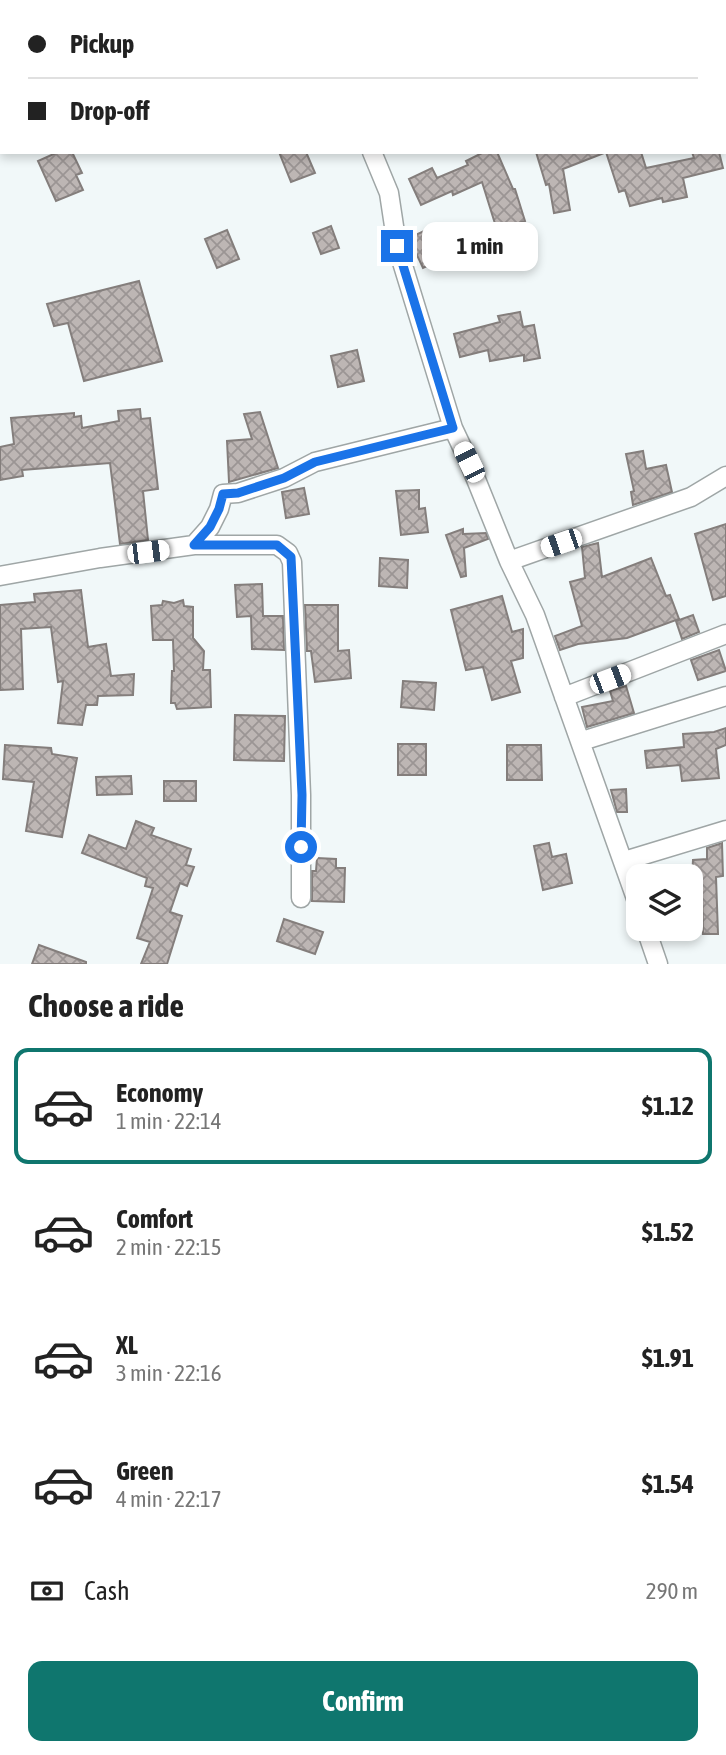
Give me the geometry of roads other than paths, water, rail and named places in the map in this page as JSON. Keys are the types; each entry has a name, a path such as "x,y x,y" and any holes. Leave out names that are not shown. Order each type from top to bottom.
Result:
{"street":[{"path":"373,154 389,193 397,246 453,428 509,561 536,615 626,867"},
{"path":"194,545 210,527 223,494 238,493 284,478 315,462 453,428"},
{"path":"509,561 691,497 726,476"},
{"path":"0,576 194,545 277,545 288,553 292,562 302,795 301,898"},
{"path":"564,697 726,634"},
{"path":"582,741 726,696"},
{"path":"624,861 726,830"},
{"path":"650,941 658,964"}]}
